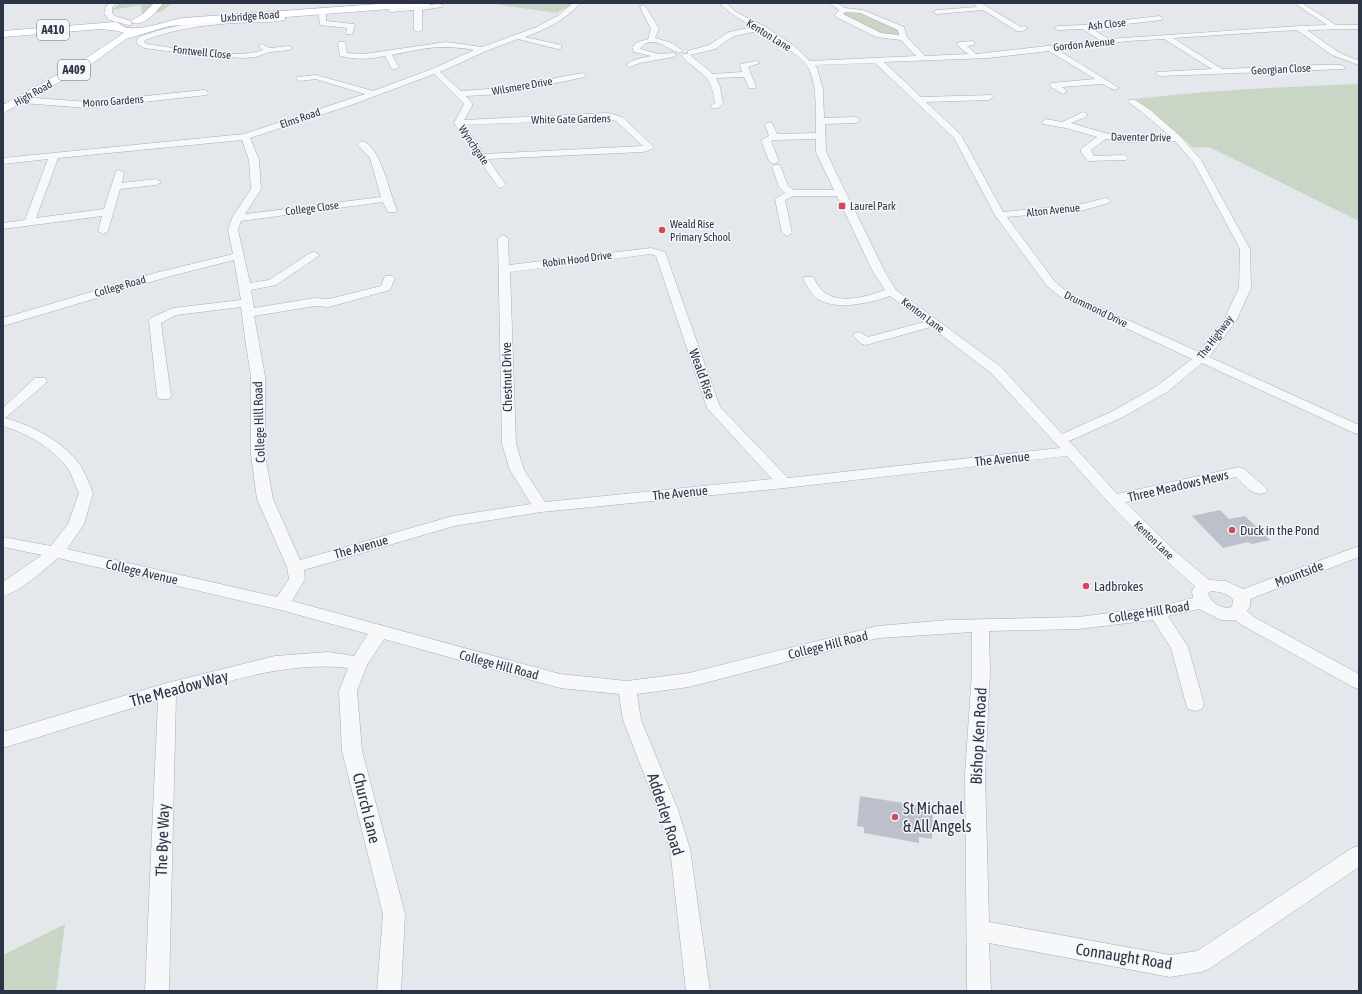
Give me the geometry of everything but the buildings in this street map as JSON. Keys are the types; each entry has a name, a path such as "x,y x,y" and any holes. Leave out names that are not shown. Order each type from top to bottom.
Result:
{"main road":[{"path":"125,29 151,21 159,3"},
{"name":"Uxbridge Road","path":"151,21 168,23 276,17 322,11 424,6"},
{"name":"High Road","path":"3,110 86,63 125,29 140,35 151,21"},
{"name":"A410","path":"3,34 104,27 125,29"}],"street":[{"path":"113,3 109,7 108,13 125,29"},
{"name":"Elms Road","path":"3,161 245,137 352,102 371,93 435,70 483,49 540,29 562,17 576,3"},
{"name":"Kenton Lane","path":"722,3 734,13 789,46 809,63 817,79 821,152 879,272 892,292 996,370 1114,500 1169,555 1205,594"},
{"path":"832,3 844,10 861,11 901,29 903,38 923,59"},
{"path":"976,3 1020,29 1024,28"},
{"path":"1297,3 1334,27"},
{"path":"391,10 424,6 440,6"},
{"path":"418,30 424,6"},
{"path":"643,7 655,29 651,40"},
{"path":"937,12 985,8"},
{"path":"844,10 838,15 879,35 903,38"},
{"path":"322,11 323,23 351,26 349,32"},
{"name":"Fontwell Close","path":"276,17 196,24 173,28 140,35 140,43 144,46 197,53 244,56 256,55 266,48 288,48"},
{"name":"Ash Close","path":"1058,28 1083,27 1159,18"},
{"name":"Ash Close","path":"1083,27 1107,41"},
{"name":"Gordon Avenue","path":"809,63 974,56 1107,41 1299,28 1359,27"},
{"path":"630,65 638,61 659,56 682,54 712,47 732,34 761,28"},
{"path":"1299,28 1325,46 1351,61 1359,63"},
{"path":"517,36 558,47 544,54"},
{"path":"1166,37 1220,71"},
{"path":"342,44 343,54 346,56 388,54 410,48 446,44 463,38"},
{"path":"659,56 637,50 636,47 642,42 651,40 671,44 712,76 718,94 719,104 715,106"},
{"path":"971,42 960,44 974,56"},
{"path":"446,44 483,49"},
{"path":"1050,48 1054,49 1114,88"},
{"path":"388,54 395,67"},
{"name":"Drummond Drive","path":"878,61 958,137 1000,215 1050,284 1066,296 1359,430"},
{"path":"752,86 744,66 756,63"},
{"name":"Georgian Close","path":"1160,74 1341,67"},
{"name":"Wynchgate","path":"435,70 468,103 468,106 458,123 501,185"},
{"path":"712,76 748,74"},
{"name":"Wilsmere Drive","path":"460,94 502,91 582,75"},
{"path":"300,79 316,77 371,93"},
{"path":"1063,91 1054,85 1103,81"},
{"name":"Monro Gardens","path":"22,100 88,105 204,93"},
{"path":"919,100 989,97"},
{"name":"The Highway","path":"1060,440 1118,414 1162,389 1201,358 1230,321 1246,288 1245,249 1198,162 1178,138 1146,111 1132,102"},
{"path":"1066,125 1065,122 1083,115"},
{"name":"White Gate Gardens","path":"458,123 608,116 619,119 649,147 643,149 481,157"},
{"path":"820,121 856,120"},
{"name":"Daventer Drive","path":"1046,122 1066,125 1104,136 1122,139 1178,138"},
{"path":"769,125 774,137"},
{"path":"792,193 784,187 766,140 774,137 820,136"},
{"path":"1104,136 1086,149 1086,152 1091,159 1123,158"},
{"name":"College Hill Road","path":"245,137 254,160 256,189 237,218 233,230 245,287 252,345 258,376 258,455 265,499 295,567"},
{"path":"362,144 374,157 392,210"},
{"path":"30,223 54,156"},
{"path":"103,230 108,212 111,208 119,173"},
{"path":"116,187 156,182"},
{"path":"787,233 780,199 792,193 840,193"},
{"name":"College Close","path":"237,218 387,199"},
{"name":"Alton Avenue","path":"1000,215 1084,206 1105,201"},
{"path":"3,226 108,212"},
{"name":"Chestnut Drive","path":"503,238 509,444 517,470 541,507"},
{"name":"Robin Hood Drive","path":"504,268 651,251"},
{"name":"Weald Rise","path":"651,251 661,254 714,408 784,483"},
{"path":"245,287 272,283 314,255"},
{"name":"College Road","path":"3,322 156,276 238,256"},
{"path":"164,396 155,320 173,312 248,308 315,302 330,303 386,288 389,278"},
{"path":"808,279 820,296 837,301 858,301 892,292"},
{"path":"860,336 866,341 934,323"},
{"path":"3,414 40,381"},
{"path":"3,422 17,425 52,446 75,468 86,493 75,527 56,552 34,570 3,590"},
{"name":"The Avenue","path":"295,567 453,521 541,507 784,483 1070,451"},
{"name":"Three Meadows Mews","path":"1114,500 1239,472 1260,490"},
{"name":"College Avenue","path":"3,542 56,552 281,604"},
{"name":"Mountside","path":"1239,604 1359,552"},
{"path":"281,604 297,579 295,567"},
{"path":"1239,604 1232,614 1220,612 1205,594 1211,585 1224,586 1236,592 1239,604 1248,621 1359,682"},
{"name":"College Hill Road","path":"281,604 560,682 627,688 689,680 878,632 948,626 1078,623 1157,613 1205,594"},
{"path":"1157,613 1179,647 1195,704"},
{"name":"Bishop Ken Road","path":"979,991 974,774 981,672 980,625"},
{"name":"Church Lane","path":"379,632 359,663 348,691 352,751 394,914 389,991"},
{"name":"The Meadow Way","path":"3,740 167,690 275,663 328,659 359,663"},
{"name":"Adderley Road","path":"627,688 632,720 668,810 680,849 698,991"},
{"name":"The Bye Way","path":"156,991 167,690"},
{"name":"Connaught Road","path":"977,930 1170,966 1201,962 1359,855"}],"green space":[{"path":"120,3 172,3 162,11 142,16 141,5 112,10"},
{"path":"488,3 573,3 557,13"},
{"path":"846,11 863,13 897,29 899,36 880,34 842,15"},
{"path":"1359,84 1359,221 1209,147 1194,148 1135,99 1219,91"},
{"path":"65,924 56,991 3,991 3,955"}],"place":[{"name":"Laurel Park","path":"842,206"},
{"name":"Weald Rise Primary School","path":"662,230"},
{"name":"Duck in the Pond","path":"1232,530"},
{"name":"Ladbrokes","path":"1086,586"},
{"name":"St Michael & All Angels","path":"895,817"}]}
